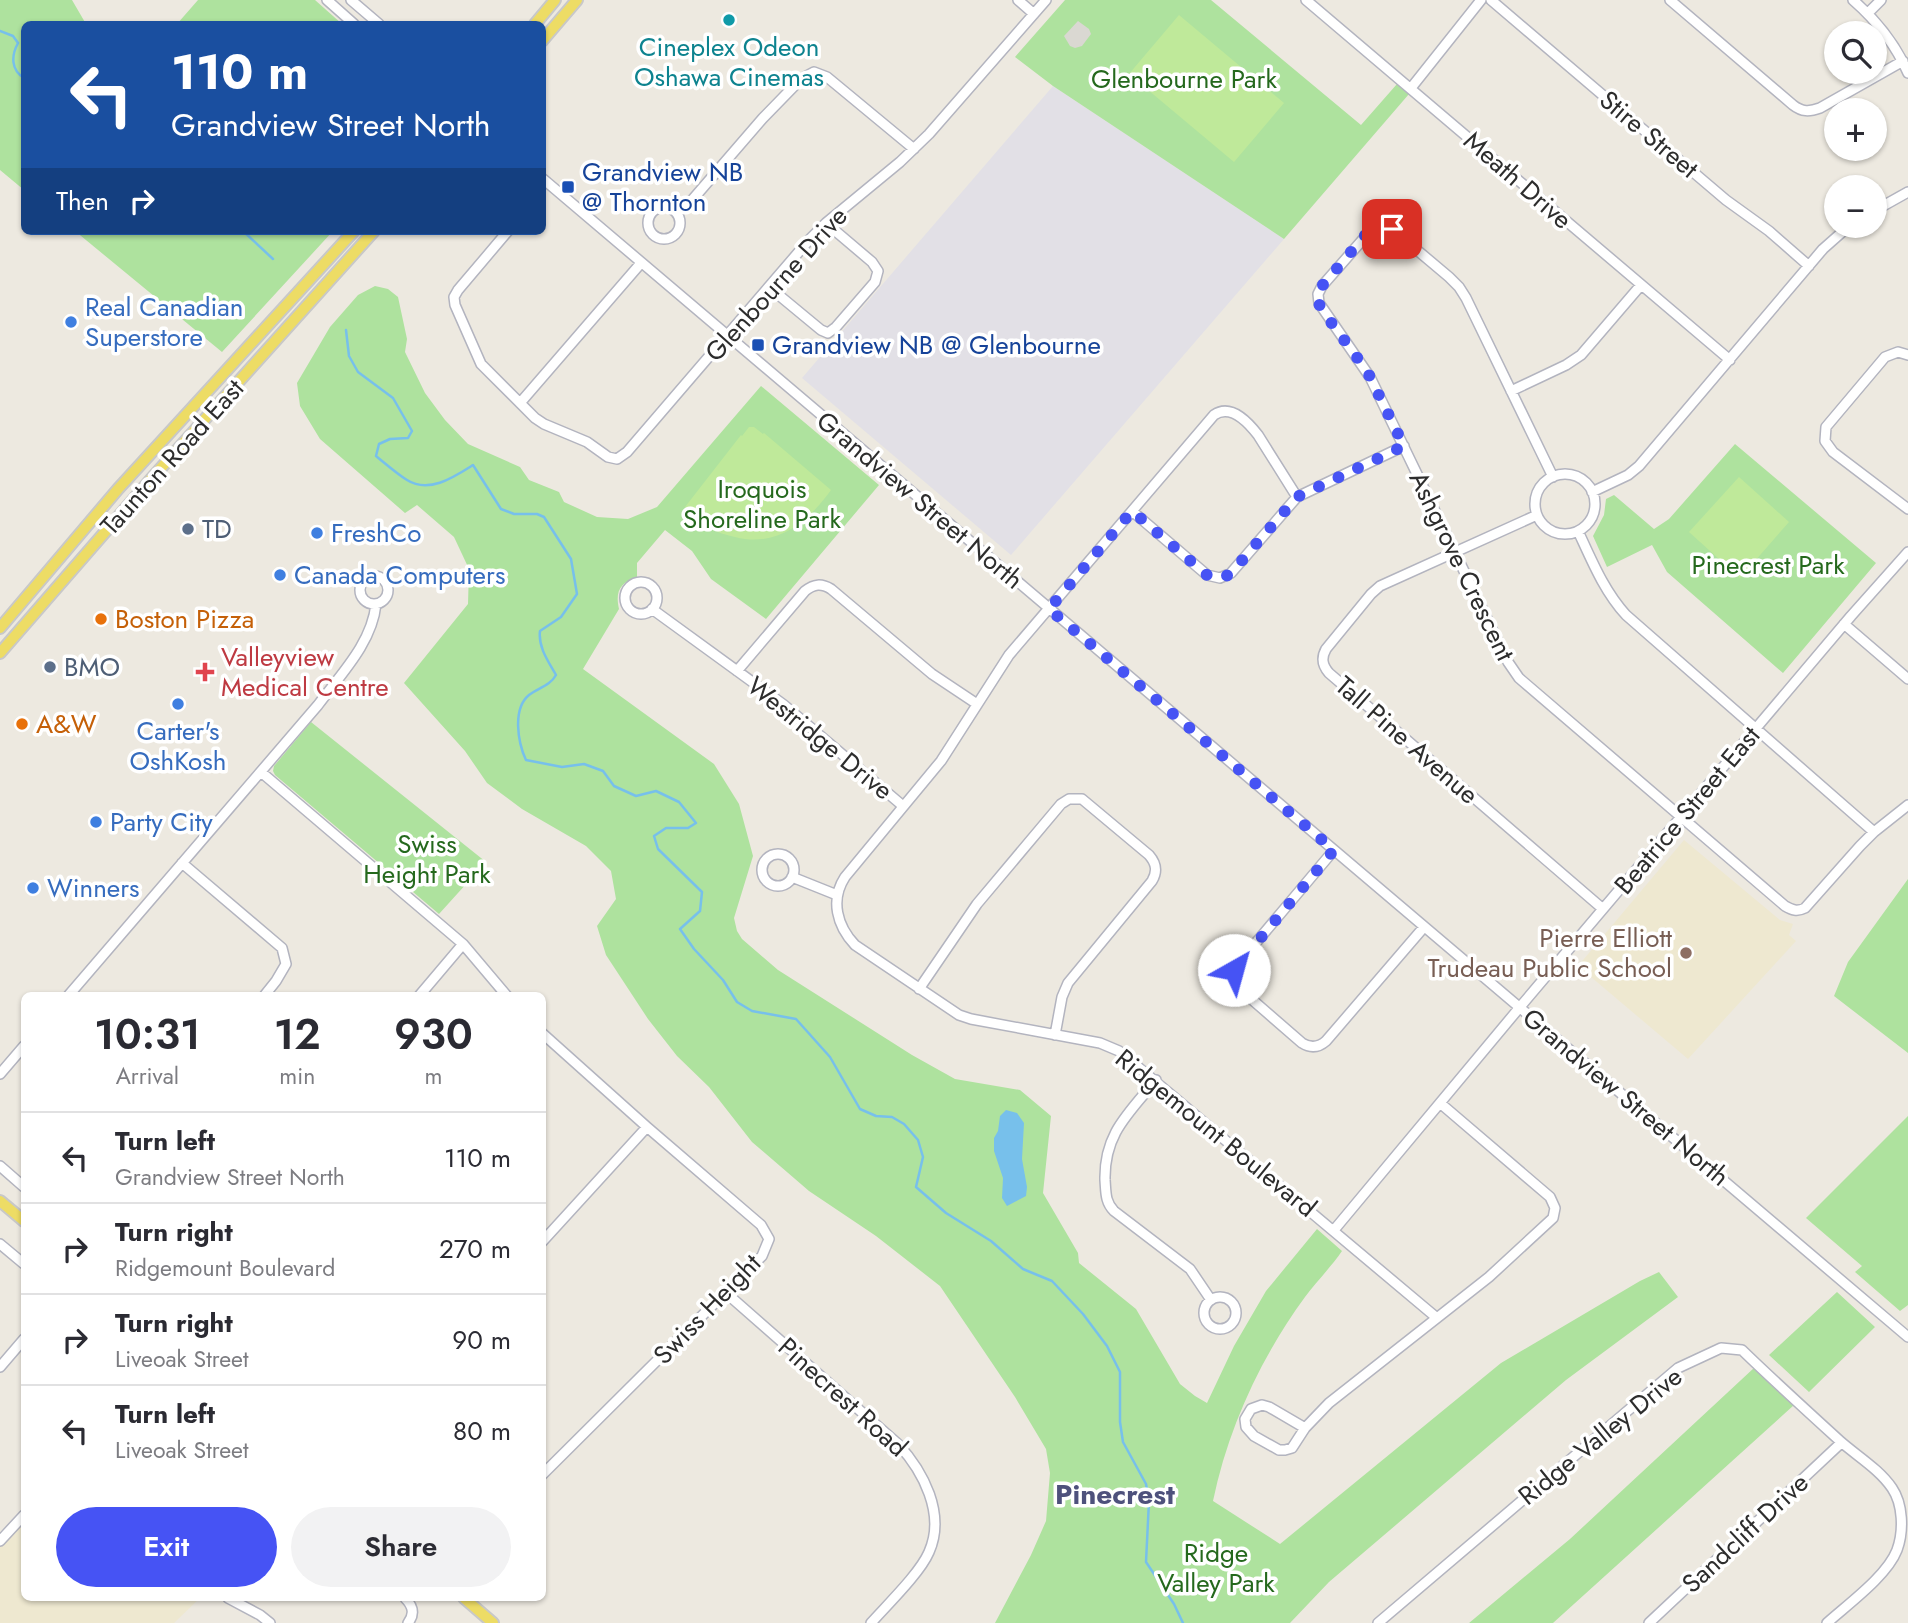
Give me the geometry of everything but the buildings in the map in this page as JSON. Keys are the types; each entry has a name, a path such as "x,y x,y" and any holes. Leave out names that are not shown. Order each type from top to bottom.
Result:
{"main road":[{"path":"538,21 555,0"},
{"path":"546,36 577,0"},
{"name":"Taunton Road East","path":"0,628 118,489 350,235"},
{"name":"Taunton Road East","path":"0,653 152,478 370,235"},
{"path":"0,1201 21,1218"},
{"path":"467,1601 493,1623"}],"street":[{"path":"327,0 350,21"},
{"path":"1018,0 1034,14"},
{"name":"Glenbourne Drive","path":"520,403 539,421 587,442 608,457 617,459 627,452 809,240 914,149 1046,0"},
{"name":"Meath Drive","path":"1306,0 1730,360"},
{"path":"1411,88 1481,0"},
{"name":"Stire Street","path":"1491,0 1726,200 1769,231 1809,266"},
{"path":"1670,0 1793,105 1804,111 1819,108 1903,61"},
{"path":"1853,0 1886,32 1908,73"},
{"path":"1868,13 1881,0"},
{"path":"350,21 354,2 376,21"},
{"path":"677,213 693,199 773,107 809,73 819,72 827,77 914,149"},
{"name":"Grandview Street North","path":"546,181 1908,1337"},
{"path":"1887,204 1908,192"},
{"path":"769,287 821,330 828,332 836,327 874,282 878,271 873,262 826,223"},
{"name":"Ashgrove Crescent","path":"1553,477 1459,287 1427,256 1392,229 1385,226 1376,227 1367,233 1322,286 1318,299 1322,310 1367,371 1516,674 1785,906 1799,911 1809,904 1874,832"},
{"path":"505,235 458,289 454,301 481,365 520,403 641,263"},
{"path":"1592,492 1624,478 1639,467 1835,238"},
{"path":"1511,391 1581,355 1641,285"},
{"path":"1908,355 1898,352 1885,358 1826,427 1825,441 1833,452 1908,509"},
{"path":"792,877 836,895 851,868 941,761 1009,655 1218,412 1224,410 1237,415 1256,432 1297,497"},
{"path":"1132,511 1207,575 1220,578 1231,573 1297,497 1404,446"},
{"path":"1571,475 1580,478 1592,492 1594,510 1586,526 1578,531 1562,534 1541,523 1535,507 1539,489 1553,477 1571,475"},
{"name":"Tall Pine Avenue","path":"1537,515 1391,580 1376,590 1326,649 1324,667 1603,909"},
{"path":"1578,531 1613,600 1644,631 1874,832 1908,805"},
{"name":"Beatrice Street East","path":"1334,1230 1844,624 1908,552"},
{"path":"737,671 805,591 821,585 831,589 932,674 977,704"},
{"path":"71,992 261,772 356,656 375,616 376,604"},
{"name":"Westridge Drive","path":"652,609 784,705 903,806"},
{"path":"1844,624 1908,680"},
{"path":"261,772 463,944 504,992"},
{"path":"919,989 976,904 1060,804 1069,799 1082,799 1149,855 1156,871 1152,880 1068,982 1062,997 1055,1035"},
{"path":"1334,850 1238,964 1234,974 1236,984 1241,990 1302,1043 1313,1047 1326,1041 1424,927"},
{"path":"182,863 282,948 286,964 267,992"},
{"name":"Ridgemount Boulevard","path":"836,895 839,920 850,940 919,989 967,1018 1111,1046 1129,1058 1437,1318"},
{"path":"422,992 463,944"},
{"name":"Swiss Height","path":"546,1037 761,1225 769,1240 762,1256 546,1471"},
{"path":"0,1074 21,1050"},
{"path":"1156,1080 1112,1138 1105,1170 1107,1200 1114,1211 1190,1269 1210,1300"},
{"path":"1305,1428 1262,1405 1251,1409 1245,1419 1250,1434 1282,1450 1289,1449 1295,1445 1305,1428 1336,1397 1497,1270 1550,1221 1555,1208 1553,1200 1440,1103"},
{"path":"546,1238 647,1127"},
{"path":"0,1166 21,1184"},
{"path":"0,1244 21,1262"},
{"name":"Pinecrest Road","path":"725,1293 898,1444 922,1475 932,1501 934,1518 934,1536 929,1553 871,1623"},
{"path":"0,1367 21,1342"},
{"name":"Ridge Valley Drive","path":"1378,1623 1678,1368 1721,1348 1742,1350 1842,1443 1882,1476 1893,1489 1900,1507 1902,1529 1897,1550 1887,1568 1827,1623"},
{"name":"Sandcliff Drive","path":"1649,1623 1842,1443"},
{"path":"0,1541 21,1518"},
{"path":"232,1601 257,1619 270,1623"},
{"path":"408,1601 411,1604 412,1617 408,1623"}],"shaded area":[{"path":"1078,21 1089,29 1091,34 1082,46 1075,48 1070,46 1064,36"},
{"path":"1053,86 1284,239 1011,555 802,378"},
{"name":"Pierre Elliott Trudeau Public School","path":"1684,840 1780,920 1793,924 1789,935 1796,941 1688,1059 1578,966"},
{"path":"21,1521 21,1601 197,1601 174,1623 0,1623 0,1545"}],"green space":[{"path":"0,0 72,0 84,21 21,21 21,188 0,170"},
{"path":"198,0 315,0 339,21 180,21"},
{"name":"Glenbourne Park","path":"1065,0 1211,0 1361,125 1397,84 1409,94 1284,239 1053,86 1015,57"},
{"path":"1179,15 1284,103 1234,162 1129,74"},
{"path":"80,235 329,235 222,352"},
{"path":"375,286 388,289 398,297 407,339 405,352 425,393 445,420 468,444 520,467 529,480 559,492 564,502 597,517 628,519 657,507 761,386 879,485 766,619 711,579 692,551 665,530 637,563 637,577 626,582 620,589 619,609 583,669 714,764 739,804 753,856 734,918 742,939 778,970 912,1055 955,1079 1020,1090 1051,1116 1043,1193 1078,1253 1079,1263 1136,1309 1180,1384 1195,1396 1207,1403 1234,1346 1266,1291 1317,1229 1342,1251 1289,1320 1248,1394 1219,1474 1213,1501 1280,1544 1501,1363 1659,1272 1678,1297 1566,1380 1329,1582 1290,1623 995,1623 1046,1521 1050,1473 1046,1449 1015,1397 940,1286 876,1236 809,1191 752,1142 709,1087 677,1056 648,1019 606,955 597,926 616,899 611,871 586,846 522,809 487,783 465,751 404,683 468,604 469,569 454,537 417,505 405,513 320,439 300,406 297,383 330,327 358,295"},
{"name":"Iroquois Shoreline Park","path":"749,427 764,433 831,490 802,522 790,530 764,539 719,533 703,524 685,507"},
{"name":"Pinecrest Park","path":"1735,444 1876,563 1783,673 1667,572 1652,545 1607,567 1593,536 1604,515 1606,499 1614,495 1654,529 1669,519"},
{"path":"1739,477 1789,522 1740,578 1689,532"},
{"name":"Swiss Height Park","path":"311,722 486,862 439,914 275,775 274,766"},
{"path":"1908,879 1908,1053 1834,996 1848,962"},
{"path":"1908,1116 1908,1305 1900,1311 1855,1272 1862,1266 1806,1218"},
{"path":"1837,1292 1875,1327 1809,1392 1769,1355"},
{"path":"1755,1367 1794,1405 1553,1623 1469,1623 1570,1539"}],"water":[{"path":"1006,1110 1017,1113 1024,1123 1022,1159 1027,1187 1026,1196 1007,1206 1002,1198 1003,1178 994,1151 994,1138 1000,1116"}],"waterway":[{"path":"0,31 13,36 18,43 14,62 21,76"},
{"path":"247,235 273,259"},
{"path":"346,330 349,356 358,372 393,398 412,431 408,438 390,439 379,444 376,456 407,480 424,485 441,482 473,465 501,509 514,514 537,514 544,517 571,559 577,594 561,617 540,631 542,648 556,675 529,695 518,717 519,736 526,760 562,767 584,764 603,771 614,786 636,796 656,791 679,802 696,823 688,828 666,828 654,836 658,849 702,892 700,911 680,929 694,949 723,980 737,1002 752,1011 796,1019 830,1057 860,1109 876,1116 892,1117 904,1124 918,1140 923,1157 916,1187 946,1213 991,1241 1023,1269 1052,1281 1083,1314 1107,1346 1120,1372 1120,1422 1123,1442 1146,1484 1149,1501 1146,1562 1174,1604 1183,1623"}],"place":[{"name":"Cineplex Odeon Oshawa Cinemas","path":"729,20"},
{"name":"Grandview NB @ Thornton","path":"568,187"},
{"name":"Real Canadian Superstore","path":"71,322"},
{"name":"Grandview NB @ Glenbourne","path":"758,345"},
{"name":"TD","path":"188,529"},
{"name":"FreshCo","path":"317,533"},
{"name":"Canada Computers","path":"280,575"},
{"name":"Boston Pizza","path":"101,619"},
{"name":"BMO","path":"50,667"},
{"name":"Valleyview Medical Centre","path":"205,672"},
{"name":"Carter's OshKosh","path":"178,704"},
{"name":"A&W","path":"22,724"},
{"name":"Party City","path":"96,822"},
{"name":"Winners","path":"33,888"},
{"name":"Pierre Elliott Trudeau Public School","path":"1686,953"}],"district":[{"name":"Pinecrest","path":"1115,1494"}],"route":[{"path":"1234,970 1334,850 1049,609 1132,511 1207,575 1220,578 1231,573 1297,497 1404,446 1367,371 1322,310 1318,299 1322,286 1367,233 1380,225 1392,229"}],"park label":[{"name":"Ridge Valley Park","path":"1216,1568"}]}
